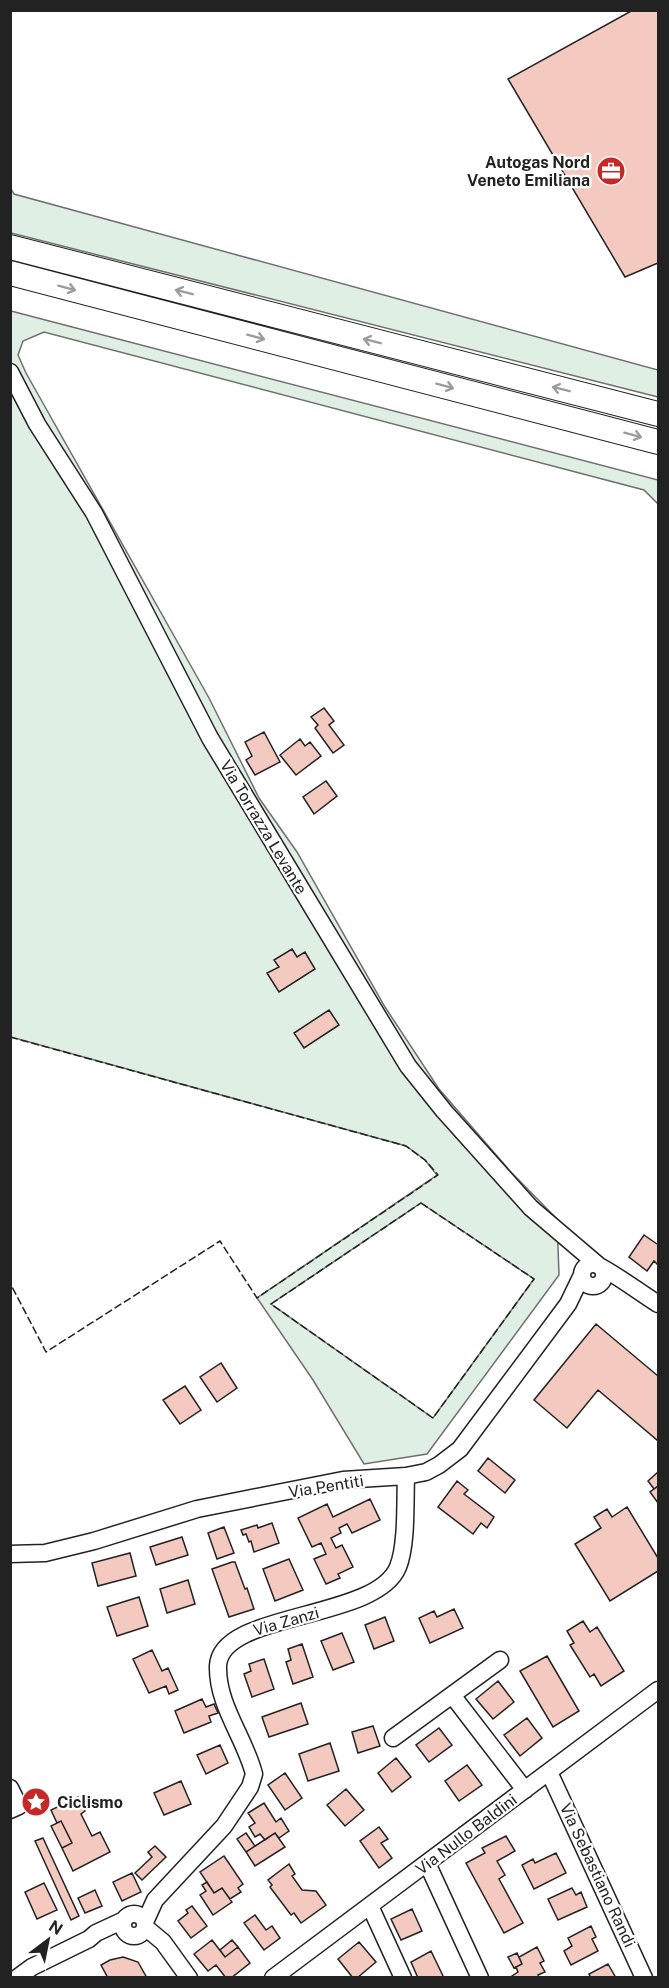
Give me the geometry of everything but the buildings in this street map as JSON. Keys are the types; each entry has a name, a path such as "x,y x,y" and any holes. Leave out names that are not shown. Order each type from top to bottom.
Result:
{"highway":[{"path":"10,247 658,414"},
{"path":"10,273 658,442"}],"street":[{"name":"Via Torrazza Levante","path":"10,372 37,423 94,513 210,738 408,1066 451,1119 531,1208 572,1244 593,1274"},
{"path":"593,1274 613,1284 635,1290 658,1304"},
{"name":"Via Pentiti","path":"10,1554 45,1553 94,1542 197,1509 343,1480 406,1476 426,1472 440,1465 460,1449 593,1274"},
{"name":"Via Zanzi","path":"134,1925 224,1826 250,1787 254,1774 222,1690 218,1665 222,1653 245,1633 336,1606 384,1587 398,1569 402,1552 406,1476"},
{"path":"393,1738 500,1660"},
{"name":"Via Nullo Baldini","path":"273,1977 658,1690"},
{"path":"452,1695 525,1790"},
{"name":"Via Sebastiano Randi","path":"549,1772 644,1977"},
{"path":"10,1788 19,1806 10,1810"},
{"path":"427,1863 480,1977"},
{"path":"370,1906 403,1977"},
{"path":"17,1977 32,1967 89,1939 134,1925 184,1971"}],"green space":[{"path":"10,187 14,194 658,370 658,397 11,233"},
{"path":"11,311 658,480 658,504 644,490 44,332 23,341 18,355 209,698 259,798 297,852 385,1007 439,1089 511,1172 557,1219 559,1275 427,1454 364,1464 313,1380 257,1298 437,1175 425,1160 406,1146 11,1037","holes":["421,1203 534,1279 433,1418 271,1304"]}],"fence":[{"path":"10,1037 406,1146 425,1160 438,1175 257,1298 220,1241 46,1352 10,1283"},
{"path":"421,1203 534,1279 433,1418 271,1304 421,1203"}],"place":[{"name":"Autogas Nord Veneto Emiliana","path":"611,171"},
{"name":"Ciclismo","path":"36,1802"}]}
